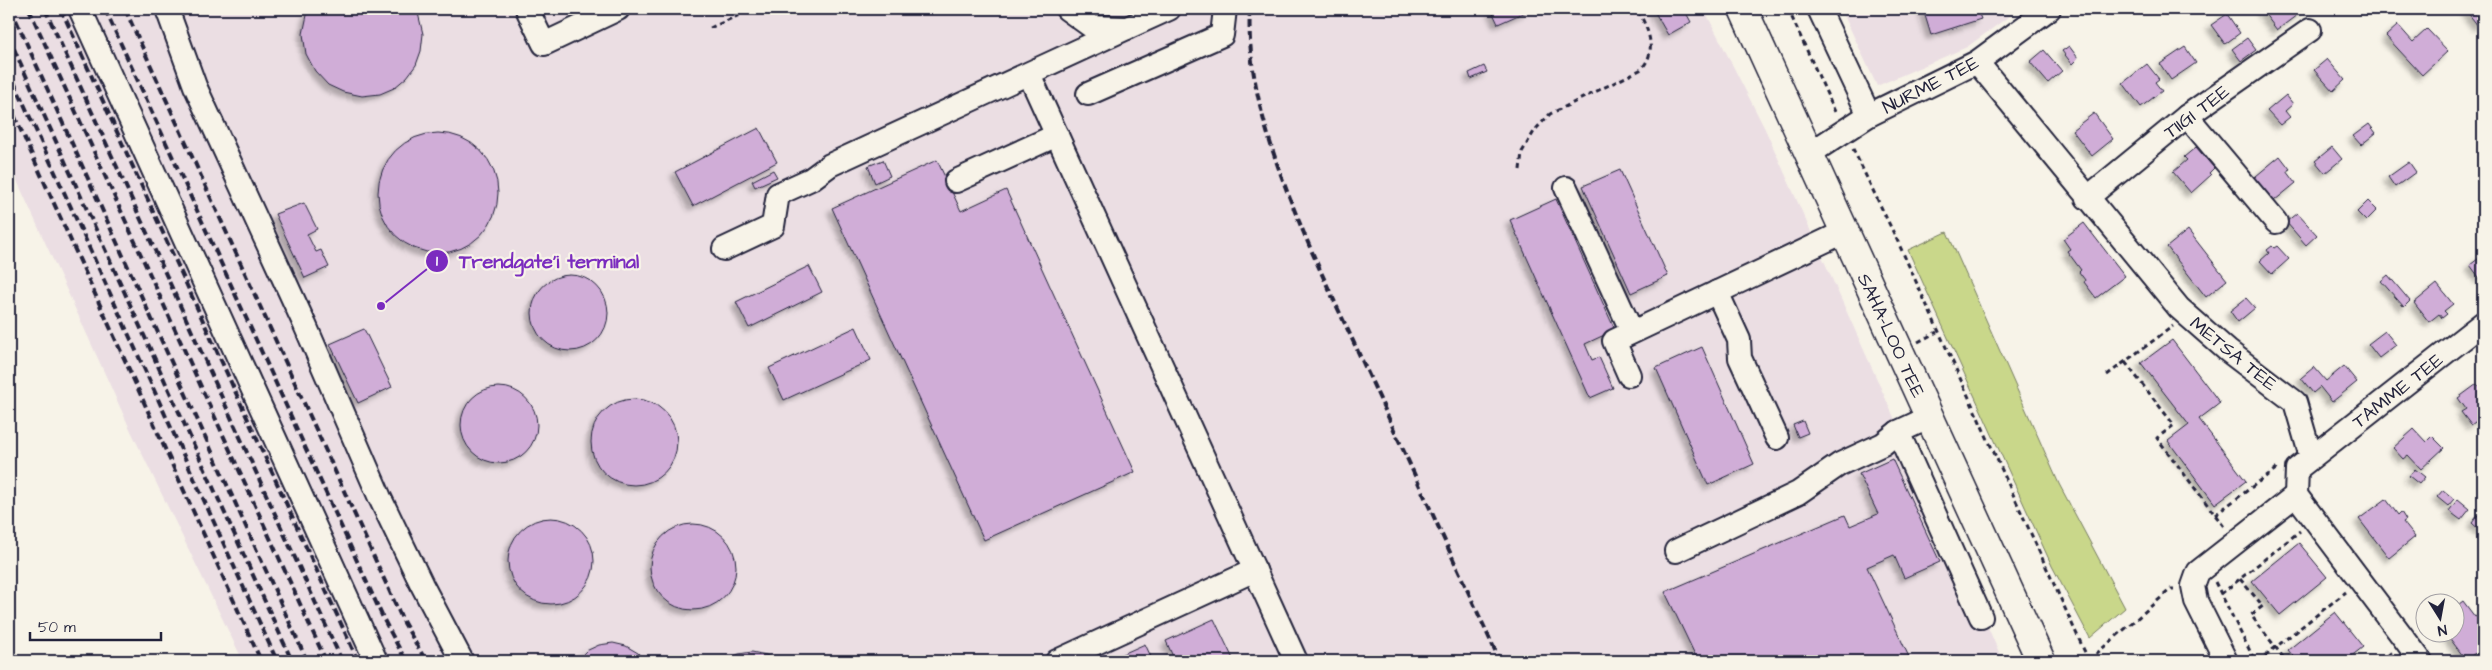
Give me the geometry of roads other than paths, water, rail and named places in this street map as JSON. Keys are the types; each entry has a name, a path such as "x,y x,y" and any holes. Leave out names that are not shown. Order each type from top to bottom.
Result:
{"main road":[{"name":"SAHA-LOO TEE","path":"1743,9 2041,661"}],"street":[{"path":"80,9 376,661"},
{"path":"167,9 194,86 305,325 380,498 422,586 462,661"},
{"path":"527,9 544,44 618,9"},
{"path":"1067,9 1092,27 1127,28"},
{"path":"724,249 773,226 778,194 811,179 830,165 1169,9"},
{"path":"1088,94 1222,35 1224,9"},
{"path":"1819,9 1869,115"},
{"name":"NURME TEE","path":"1809,154 1869,115 1977,62 2049,9"},
{"name":"TIIGI TEE","path":"2087,198 2187,116 2310,30"},
{"name":"METSA TEE","path":"1977,62 2087,198 2180,308 2228,351 2295,402 2304,463 2296,495"},
{"path":"1030,74 1296,661"},
{"path":"2187,116 2276,222"},
{"path":"956,181 1057,135"},
{"path":"1566,188 1632,332"},
{"path":"1629,375 1614,341 1844,232"},
{"path":"1717,292 1739,340 1740,358 1777,438"},
{"name":"TAMME TEE","path":"2304,463 2483,324"},
{"path":"1676,550 1798,493 1840,464 1883,444 1898,432 1930,417"},
{"path":"1898,432 1981,617"},
{"path":"2226,661 2196,601 2194,586 2198,572 2296,495 2421,661"},
{"path":"1057,661 1255,570"}],"railway":[{"path":"11,9 307,661"},
{"path":"29,9 326,661"},
{"path":"45,9 342,661"},
{"path":"61,9 358,661"},
{"path":"105,9 384,620 406,661"},
{"path":"125,9 404,623 426,661"},
{"path":"1250,9 1251,53 1259,99 1271,146 1288,193 1327,285 1500,661"},
{"path":"9,38 292,661"},
{"path":"9,71 277,661"},
{"path":"9,104 261,661"}],"place":[{"name":"Trendgate'i terminal","path":"381,306"}]}
